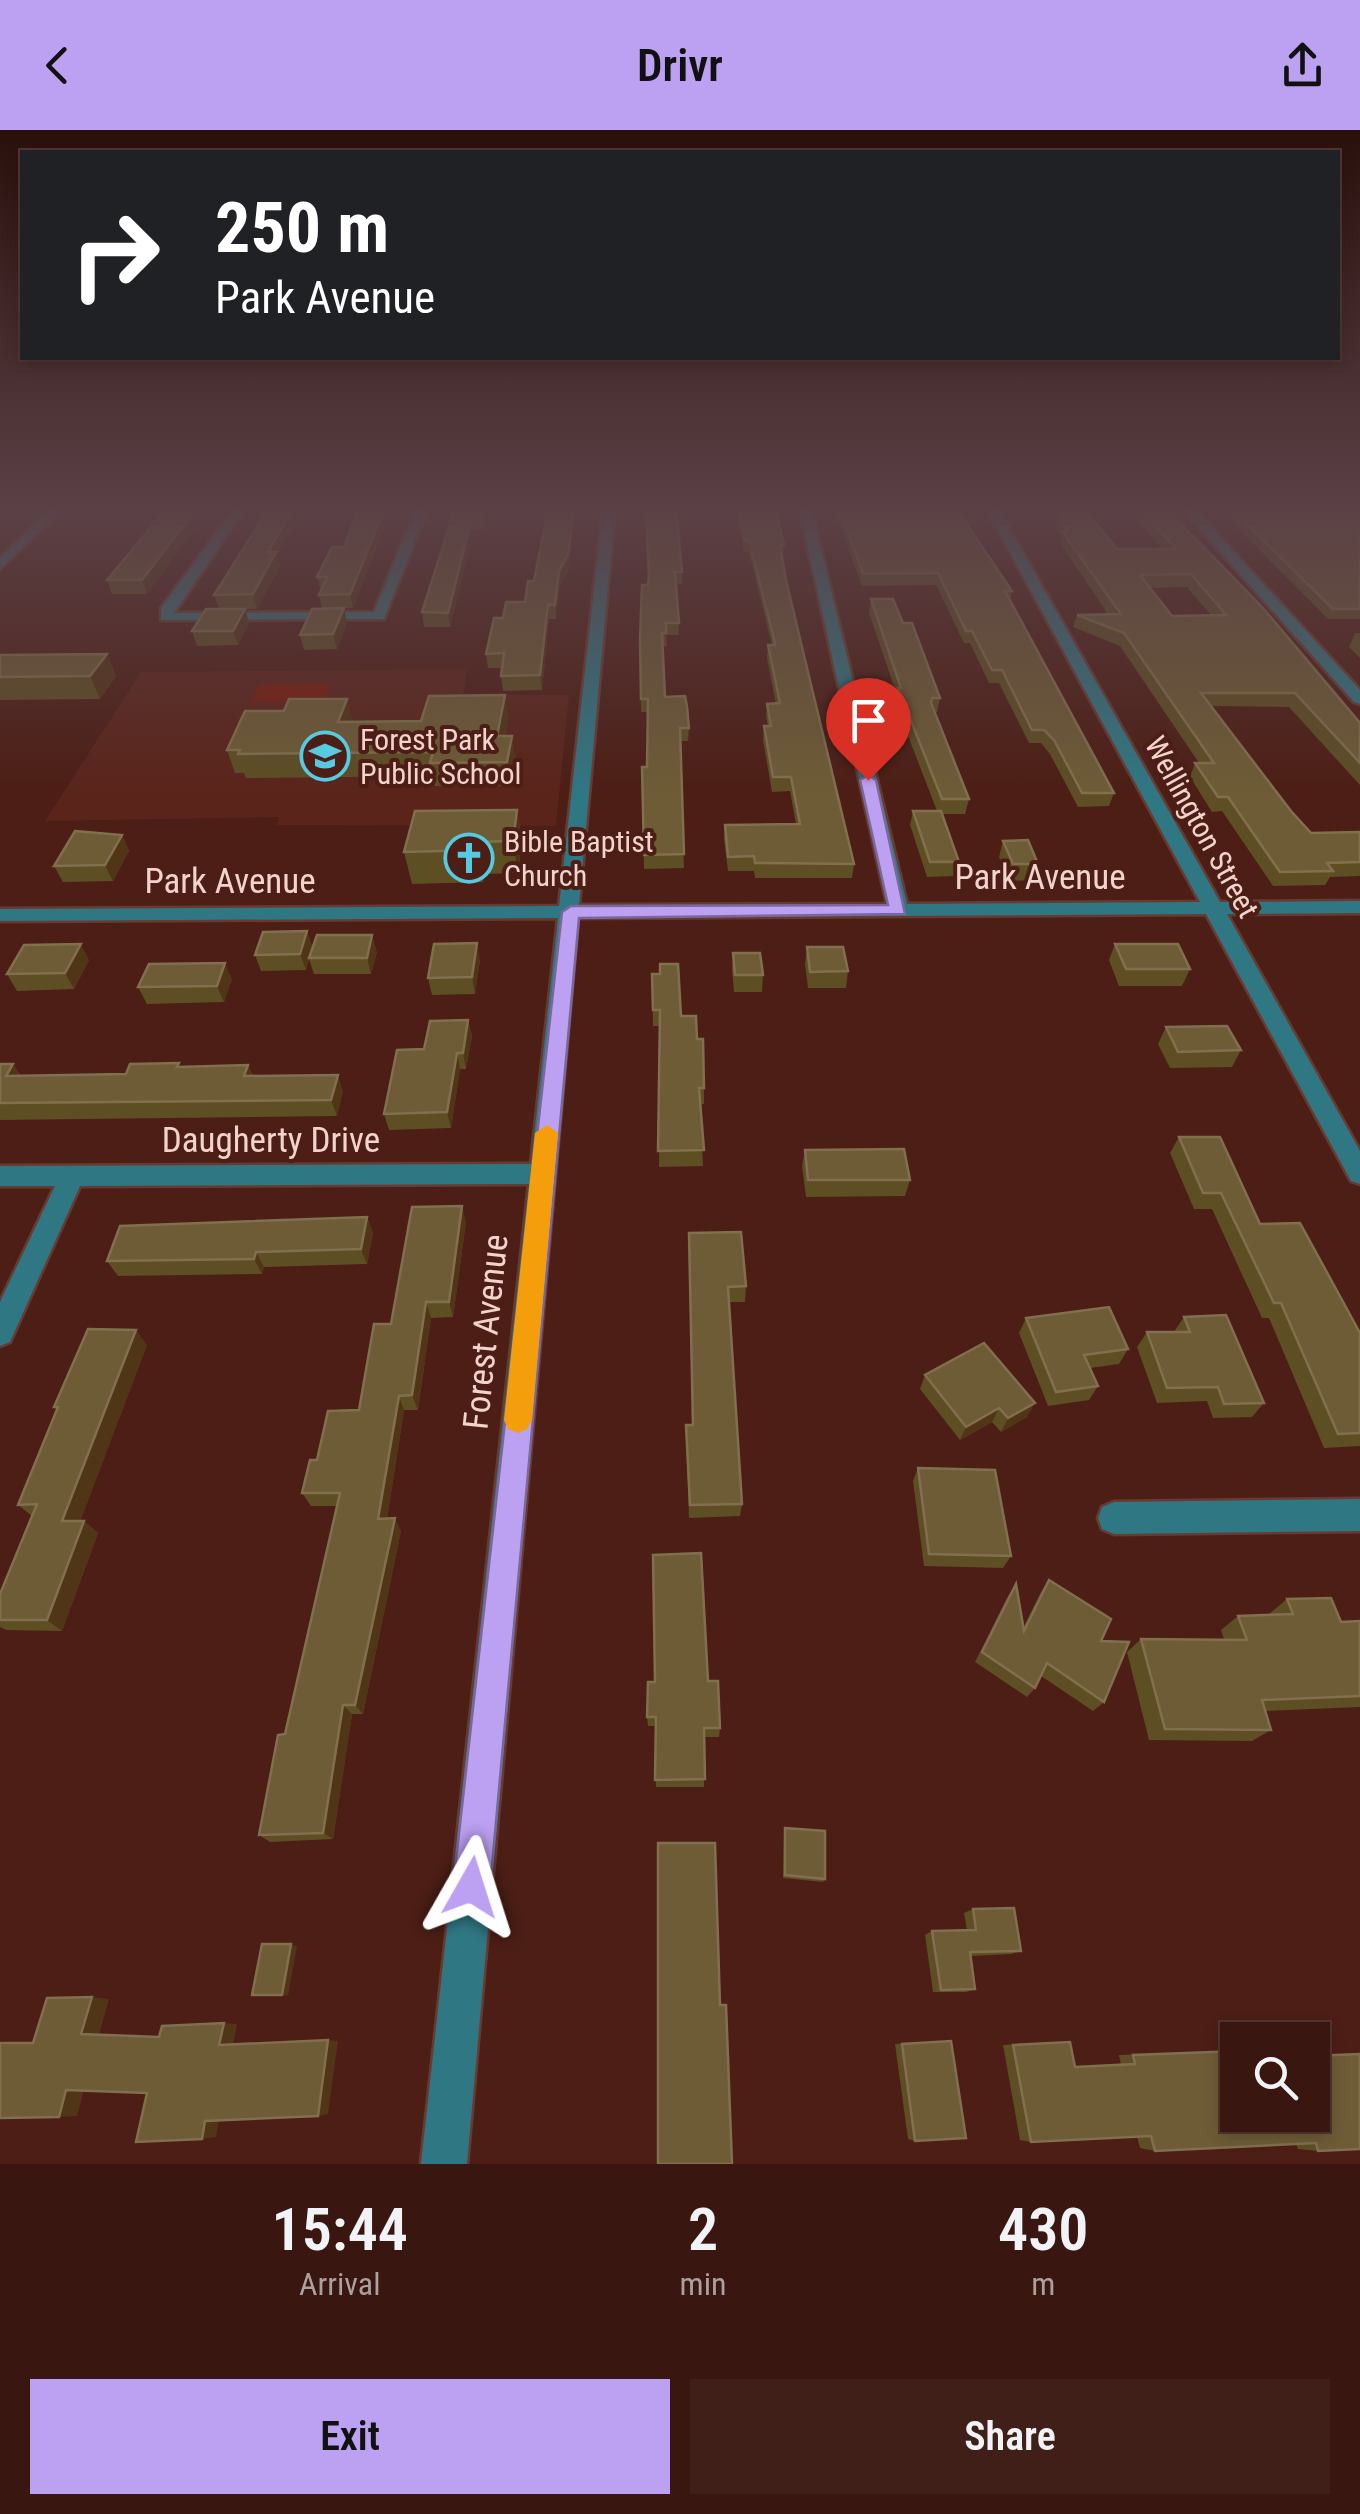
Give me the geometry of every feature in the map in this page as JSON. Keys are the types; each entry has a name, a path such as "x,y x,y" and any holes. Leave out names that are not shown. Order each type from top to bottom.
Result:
{"street":[{"path":"172,603 166,617 370,618 378,616 386,603"},
{"name":"Forest Avenue","path":"444,2164 600,603"},
{"path":"827,603 898,910"},
{"name":"Wellington Street","path":"1044,603 1360,1174"},
{"path":"1273,603 1360,698"},
{"name":"Park Avenue","path":"0,915 1360,907"},
{"name":"Daugherty Drive","path":"0,1176 542,1174"},
{"path":"0,1333 72,1176"},
{"path":"1114,1518 1360,1515"}],"shaded area":[{"name":"Forest Park Public School","path":"467,669 463,695 569,695 556,826 277,825 279,817 45,821 141,672"},
{"path":"331,683 324,701 251,702 260,684"}],"building":[{"path":"425,603 451,603 448,613 422,612"},
{"path":"506,603 555,603 548,605 540,675 501,676 504,653 486,654 494,618 503,618"},
{"path":"641,603 677,603 679,623 666,623 666,633 662,633 665,697 685,696 687,707 689,728 680,728 684,854 644,855 642,767 647,767 648,699 641,699"},
{"path":"765,603 791,603 854,864 755,863 754,856 728,857 725,825 800,824 791,777 773,777 764,726 771,726 767,704 780,703 768,645 775,645"},
{"path":"872,603 895,603 903,623 912,623 940,698 932,698 931,703 969,799 942,799"},
{"path":"952,603 1011,603 1114,793 1082,793 1054,740 1044,730 1032,730 1002,670 992,670 972,631 966,631"},
{"path":"1113,603 1162,603 1172,616 1226,615 1216,603 1258,603 1263,608 1360,723 1360,763 1295,693 1201,693 1311,833 1360,832 1360,862 1327,863 1333,871 1280,872 1228,797 1218,797 1195,763 1214,763 1124,633 1077,615 1121,614"},
{"path":"1327,603 1360,603 1360,609 1333,609"},
{"path":"344,608 333,634 300,635 312,609"},
{"path":"206,609 245,609 233,631 192,631"},
{"path":"107,654 90,676 0,677 0,655"},
{"path":"505,695 497,736 512,736 507,762 430,763 433,752 238,754 240,750 227,750 245,711 284,711 289,699 347,699 338,722 421,721 429,696"},
{"path":"517,810 513,841 479,842 478,850 404,852 415,811"},
{"path":"913,811 941,811 959,862 930,862"},
{"path":"75,831 122,835 105,865 54,866"},
{"path":"1028,840 1038,864 1013,864 1003,841"},
{"path":"307,931 300,954 255,955 263,932"},
{"path":"317,935 372,935 367,958 309,958"},
{"path":"477,943 472,977 428,978 434,944"},
{"path":"81,944 65,973 7,974 24,945"},
{"path":"1115,944 1178,944 1190,969 1126,969"},
{"path":"807,947 843,947 848,971 810,972"},
{"path":"733,953 760,953 763,975 735,975"},
{"path":"225,963 217,986 138,987 149,964"},
{"path":"660,964 678,964 681,1016 696,1016 697,1039 703,1039 704,1088 699,1088 704,1150 658,1151 660,1010 653,1010 652,974 660,974"},
{"path":"468,1020 463,1053 457,1053 447,1112 384,1114 397,1050 424,1049 430,1021"},
{"path":"1227,1026 1241,1050 1178,1052 1166,1027"},
{"path":"179,1063 177,1067 248,1065 244,1076 338,1075 331,1100 0,1103 0,1064 13,1064 6,1076 126,1074 130,1064"},
{"path":"1179,1137 1220,1137 1260,1224 1300,1223 1360,1333 1360,1433 1338,1434 1281,1303 1274,1303 1221,1193 1203,1193"},
{"path":"904,1149 910,1180 808,1180 805,1150"},
{"path":"462,1206 449,1302 426,1302 412,1395 399,1396 378,1519 395,1518 355,1705 343,1705 323,1833 259,1835 278,1735 285,1734 340,1493 302,1493 310,1460 317,1460 328,1411 359,1410 374,1324 391,1324 412,1207"},
{"path":"367,1217 361,1249 256,1252 254,1259 107,1261 120,1226"},
{"path":"741,1232 746,1286 728,1287 742,1504 690,1505 686,1425 693,1425 689,1233"},
{"path":"1109,1307 1128,1349 1084,1355 1098,1386 1056,1392 1026,1318"},
{"path":"1226,1315 1264,1403 1224,1404 1218,1387 1167,1388 1147,1332 1190,1332 1184,1317"},
{"path":"88,1329 136,1330 62,1521 84,1521 47,1620 0,1620 0,1594 37,1504 18,1505"},
{"path":"984,1343 1035,1403 1008,1418 999,1408 966,1427 925,1375"},
{"path":"918,1468 995,1470 1011,1556 929,1554"},
{"path":"701,1553 708,1681 718,1681 720,1728 704,1728 705,1779 655,1780 656,1717 647,1717 648,1682 655,1682 653,1555"},
{"path":"1049,1580 1111,1619 1101,1641 1129,1642 1104,1702 1047,1663 1035,1688 982,1652 1016,1584 1024,1631"},
{"path":"1331,1598 1341,1622 1360,1621 1360,1696 1262,1700 1271,1730 1165,1729 1141,1639 1247,1640 1238,1616 1293,1614 1287,1599"},
{"path":"785,1828 825,1831 825,1879 785,1875"},
{"path":"658,1843 715,1843 720,2005 726,2005 732,2164 658,2164"},
{"path":"1014,1908 1021,1951 970,1952 975,1989 941,1990 932,1931 976,1930 973,1909"},
{"path":"262,1944 291,1944 282,1995 252,1995"},
{"path":"92,1997 81,2034 159,2037 162,2026 224,2023 219,2045 328,2040 318,2116 205,2121 202,2139 136,2142 147,2093 66,2090 59,2117 0,2118 0,2043 33,2043 47,1998"},
{"path":"951,2041 966,2138 915,2141 902,2044"},
{"path":"1070,2042 1075,2067 1135,2064 1133,2055 1220,2052 1220,2132 1330,2132 1330,2055 1360,2054 1360,2149 1318,2151 1316,2143 1155,2151 1151,2136 1031,2142 1013,2045"}],"slow traffic":[{"path":"518,1420 547,1133"}],"place":[{"name":"Forest Park Public School","path":"325,756"},
{"name":"Bible Baptist Church","path":"469,858"}],"route":[{"path":"471,1887 571,912 898,910 868,780"}]}
